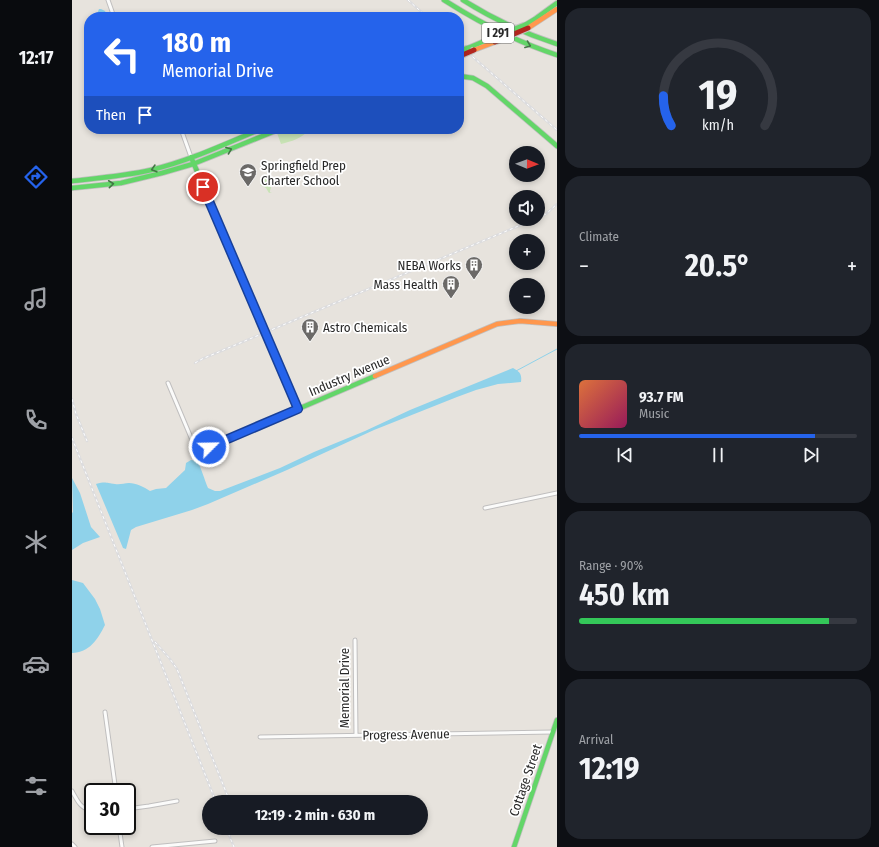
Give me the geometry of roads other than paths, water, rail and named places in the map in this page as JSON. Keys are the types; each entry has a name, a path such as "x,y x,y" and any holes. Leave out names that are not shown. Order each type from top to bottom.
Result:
{"main road":[{"name":"I 291","path":"444,0 462,12"},
{"name":"I 291","path":"463,0 500,22 557,44"},
{"path":"527,26 557,3"},
{"path":"464,53 546,17 557,9"},
{"name":"I 291","path":"464,13 498,32 557,55"},
{"path":"536,37 557,41"},
{"path":"464,51 468,48 494,40"},
{"path":"464,77 473,78 488,86 557,146"},
{"path":"72,181 109,178 137,173 191,157 248,134"},
{"path":"72,188 121,183 156,175 193,164 250,142 265,134"},
{"path":"191,157 298,409"},
{"name":"Industry Avenue","path":"298,409 497,324 515,321 528,321 557,324"},
{"name":"Cottage Street","path":"514,847 557,720"}],"street":[{"path":"108,0 112,12"},
{"path":"183,134 191,157"},
{"name":"Industry Avenue","path":"168,383 192,440 195,445 205,448 298,409"},
{"path":"485,508 557,493"},
{"name":"Memorial Drive","path":"355,640 356,735"},
{"path":"105,712 115,783"},
{"name":"Progress Avenue","path":"260,737 553,732"},
{"path":"72,791 84,808"},
{"path":"136,808 177,801"},
{"path":"120,835 122,847"},
{"path":"152,847 215,841"},
{"path":"72,844 75,847"}],"water":[{"path":"99,9 101,9 106,12 98,12"},
{"path":"513,368 520,374 521,382 498,384 457,397 374,430 208,504 136,527 131,530 126,549 123,548 96,484 104,482 117,484 132,483 150,491 166,488 185,470 186,463 191,460 197,461 208,488 215,491 220,491 280,468 410,410"},
{"path":"72,478 80,493 91,527 100,537 83,543 72,550 73,512"},
{"path":"72,580 83,583 95,599 105,625 96,640 88,648 83,651 72,653"}],"waterway":[{"path":"516,371 557,349"}],"railway":[{"path":"408,0 421,12"},
{"path":"464,49 557,130"},
{"path":"545,214 557,204"},
{"path":"195,363 518,226"},
{"path":"72,399 76,414 87,441"},
{"path":"72,438 213,795"},
{"path":"155,642 177,669 227,795"},
{"path":"229,835 234,847"}],"place":[{"name":"Springfield Prep Charter School","path":"248,187"},
{"name":"NEBA Works","path":"474,280"},
{"name":"Mass Health","path":"451,299"},
{"name":"Astro Chemicals","path":"310,342"}]}
